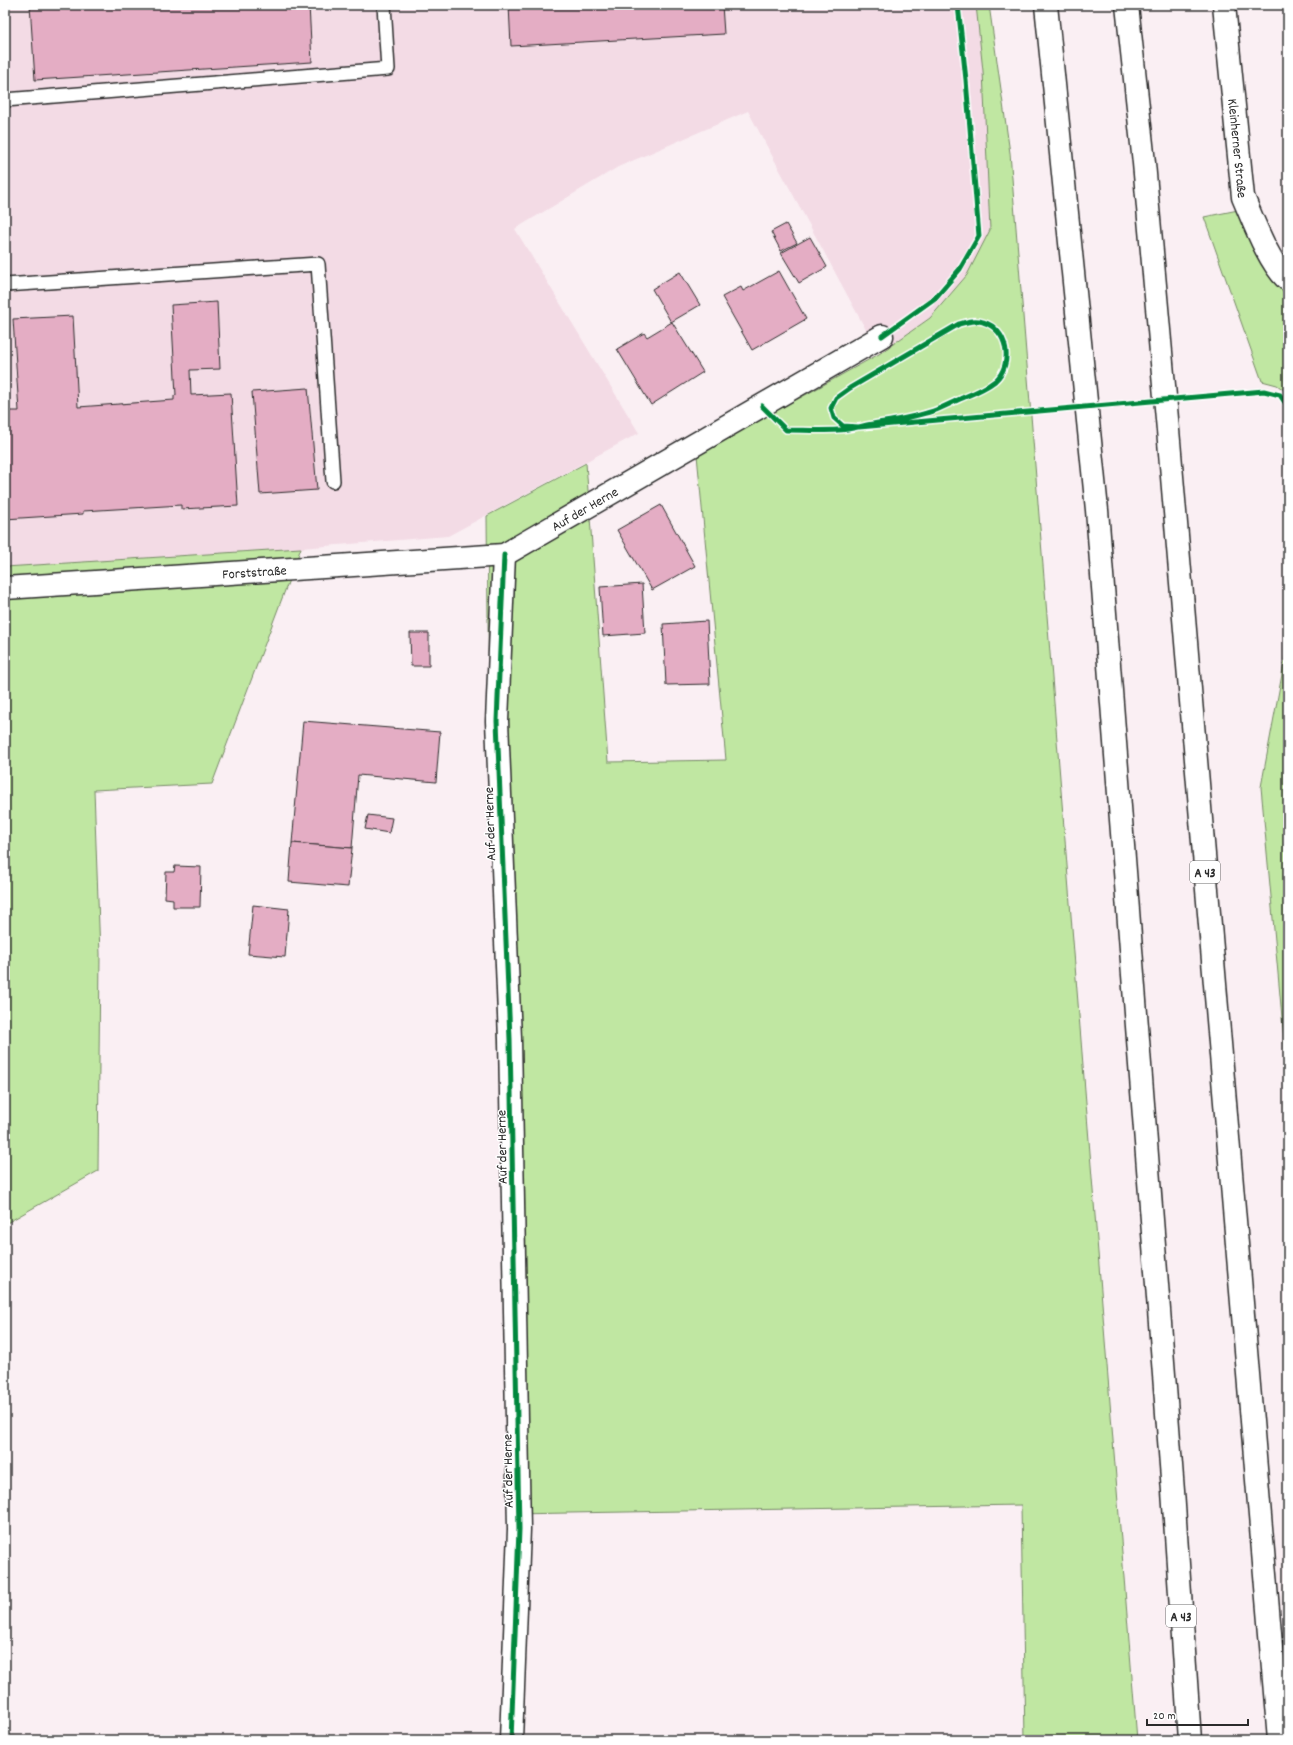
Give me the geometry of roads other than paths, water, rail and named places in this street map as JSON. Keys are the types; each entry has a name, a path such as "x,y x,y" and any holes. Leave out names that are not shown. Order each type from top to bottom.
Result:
{"main road":[{"name":"A 43","path":"1046,5 1097,510 1173,1491 1190,1740"},
{"name":"A 43","path":"1127,5 1144,163 1169,441 1279,1740"},
{"name":"Kleinherner Straße","path":"1224,5 1243,197 1255,227 1272,259 1288,280"},
{"name":"Auf der Herne","path":"511,1740 519,1529 510,1039 497,721 504,555 882,336"},
{"name":"Forststraße","path":"5,588 504,555"}],"lane":[{"path":"5,100 388,69 384,5"},
{"path":"5,285 318,264 333,481"}]}
